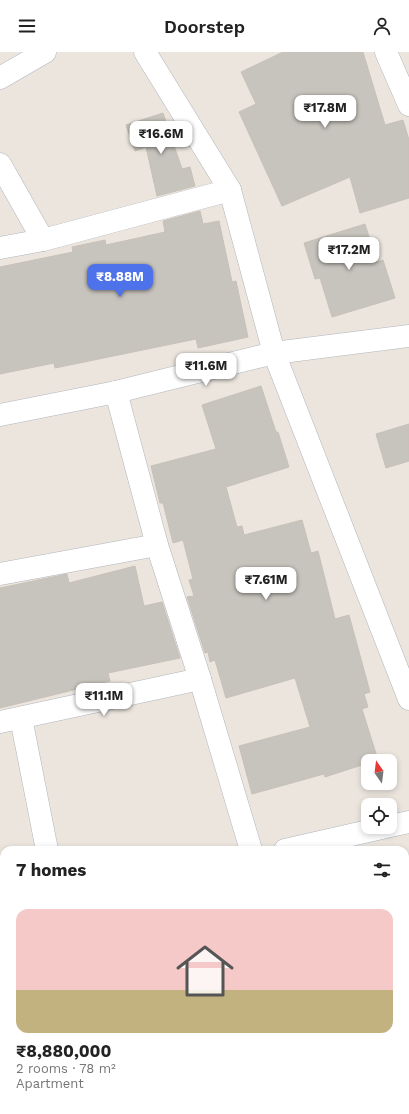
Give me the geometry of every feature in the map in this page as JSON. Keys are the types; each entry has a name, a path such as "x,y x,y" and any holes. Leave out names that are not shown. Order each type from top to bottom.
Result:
{"street":[{"path":"0,78 45,52"},
{"path":"144,52 230,190 274,353 409,699"},
{"path":"386,52 409,105"},
{"path":"0,164 43,240"},
{"path":"0,248 43,240 230,190"},
{"path":"0,415 116,392 274,353 409,336"},
{"path":"116,392 157,545 200,679 250,846"},
{"path":"1,571 157,545"},
{"path":"0,722 200,679"},
{"path":"21,718 46,846"},
{"path":"397,825 409,822"},
{"path":"303,846 361,833"}],"building":[{"path":"283,52 363,52 385,125 403,120 409,140 409,198 360,213 350,177 282,206 239,112 256,104 241,72"},
{"path":"163,113 182,169 190,167 195,186 157,196 146,147 135,151 126,125"},
{"path":"200,211 203,224 219,221 232,282 236,281 248,337 198,348 196,339 55,368 54,363 0,374 0,267 73,252 72,247 105,240 106,245 165,232 163,221"},
{"path":"365,224 377,262 383,260 395,298 332,317 320,278 315,279 304,243"},
{"path":"261,386 289,467 226,487 237,527 242,526 244,535 302,520 311,553 318,551 335,619 349,615 370,692 364,694 368,707 362,709 376,754 361,754 361,765 325,777 324,774 252,794 239,746 310,727 295,678 226,698 215,660 210,662 208,652 205,653 187,597 194,596 189,580 193,579 183,540 173,543 163,503 160,503 151,466 216,449 202,405"},
{"path":"409,424 409,461 386,468 376,434"},
{"path":"135,566 144,606 162,602 180,658 108,673 110,681 0,708 0,588 67,574 69,583"}]}
